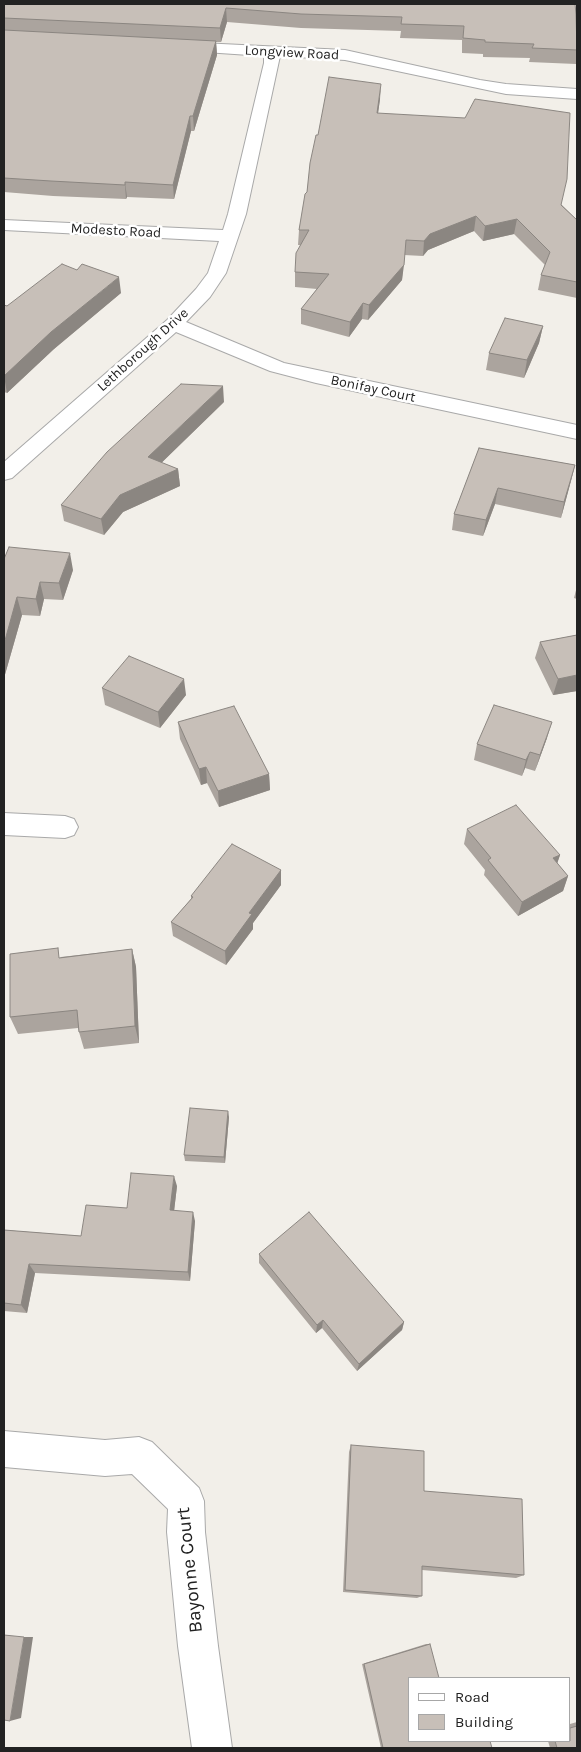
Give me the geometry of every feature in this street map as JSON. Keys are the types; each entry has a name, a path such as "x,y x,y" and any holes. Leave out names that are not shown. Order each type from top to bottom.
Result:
{"street":[{"name":"Longview Road","path":"163,46 345,55 480,85 577,94"},
{"name":"Lethborough Drive","path":"4,474 174,324 203,293 217,274 226,252 229,236 237,214 268,82 272,52"},
{"name":"Modesto Road","path":"4,225 229,236"},
{"name":"Bonifay Court","path":"174,324 277,367 577,432"},
{"path":"4,824 66,827"},
{"name":"Bayonne Court","path":"4,1450 105,1458 139,1455 186,1501 186,1532 198,1646 212,1748"}],"building":[{"path":"4,4 575,4 577,50 532,48 534,44 485,42 485,40 463,38 464,26 401,24 402,17 301,14 226,8 220,28 4,18"},
{"path":"4,30 216,41 193,116 190,116 173,185 125,182 125,185 4,178"},
{"path":"329,77 381,84 377,113 465,118 475,99 570,113 567,179 561,205 577,220 577,282 541,275 550,252 517,219 485,226 476,216 430,234 424,241 406,240 404,265 369,305 363,303 350,322 301,309 329,274 295,272 296,253 309,230 299,230 305,194 307,192 310,163 316,135 318,135"},
{"path":"62,264 77,270 82,264 119,277 51,332 4,376 4,305 7,306"},
{"path":"505,318 543,326 527,360 489,353"},
{"path":"181,384 223,386 148,457 178,469 120,495 101,519 61,505 107,452"},
{"path":"479,448 575,465 564,502 498,488 486,520 454,514"},
{"path":"9,547 70,553 59,583 40,582 36,599 17,597 4,644 4,559"},
{"path":"577,635 577,675 558,679 540,642"},
{"path":"129,656 184,679 158,712 102,688"},
{"path":"494,705 552,722 540,755 530,752 526,760 477,744"},
{"path":"234,706 269,774 218,791 206,767 199,769 178,722"},
{"path":"516,805 560,855 553,858 568,876 522,902 488,860 491,858 467,829"},
{"path":"232,844 281,870 249,913 252,914 225,951 171,922 193,897 191,896"},
{"path":"58,948 59,958 132,949 135,1026 79,1032 77,1010 10,1017 10,954"},
{"path":"190,1108 228,1111 224,1157 184,1155"},
{"path":"131,1173 174,1176 170,1210 193,1212 188,1272 29,1264 21,1305 4,1303 4,1230 81,1236 86,1205 127,1208"},
{"path":"309,1212 404,1322 359,1364 323,1320 317,1325 259,1254"},
{"path":"351,1445 424,1451 424,1491 522,1499 524,1575 422,1566 422,1596 345,1590"},
{"path":"4,1635 24,1637 10,1721 4,1720"},
{"path":"430,1644 439,1677 408,1677 408,1742 490,1742 492,1748 383,1748 364,1664"},
{"path":"577,1726 577,1748 557,1748 555,1742 571,1742 571,1728"}]}
